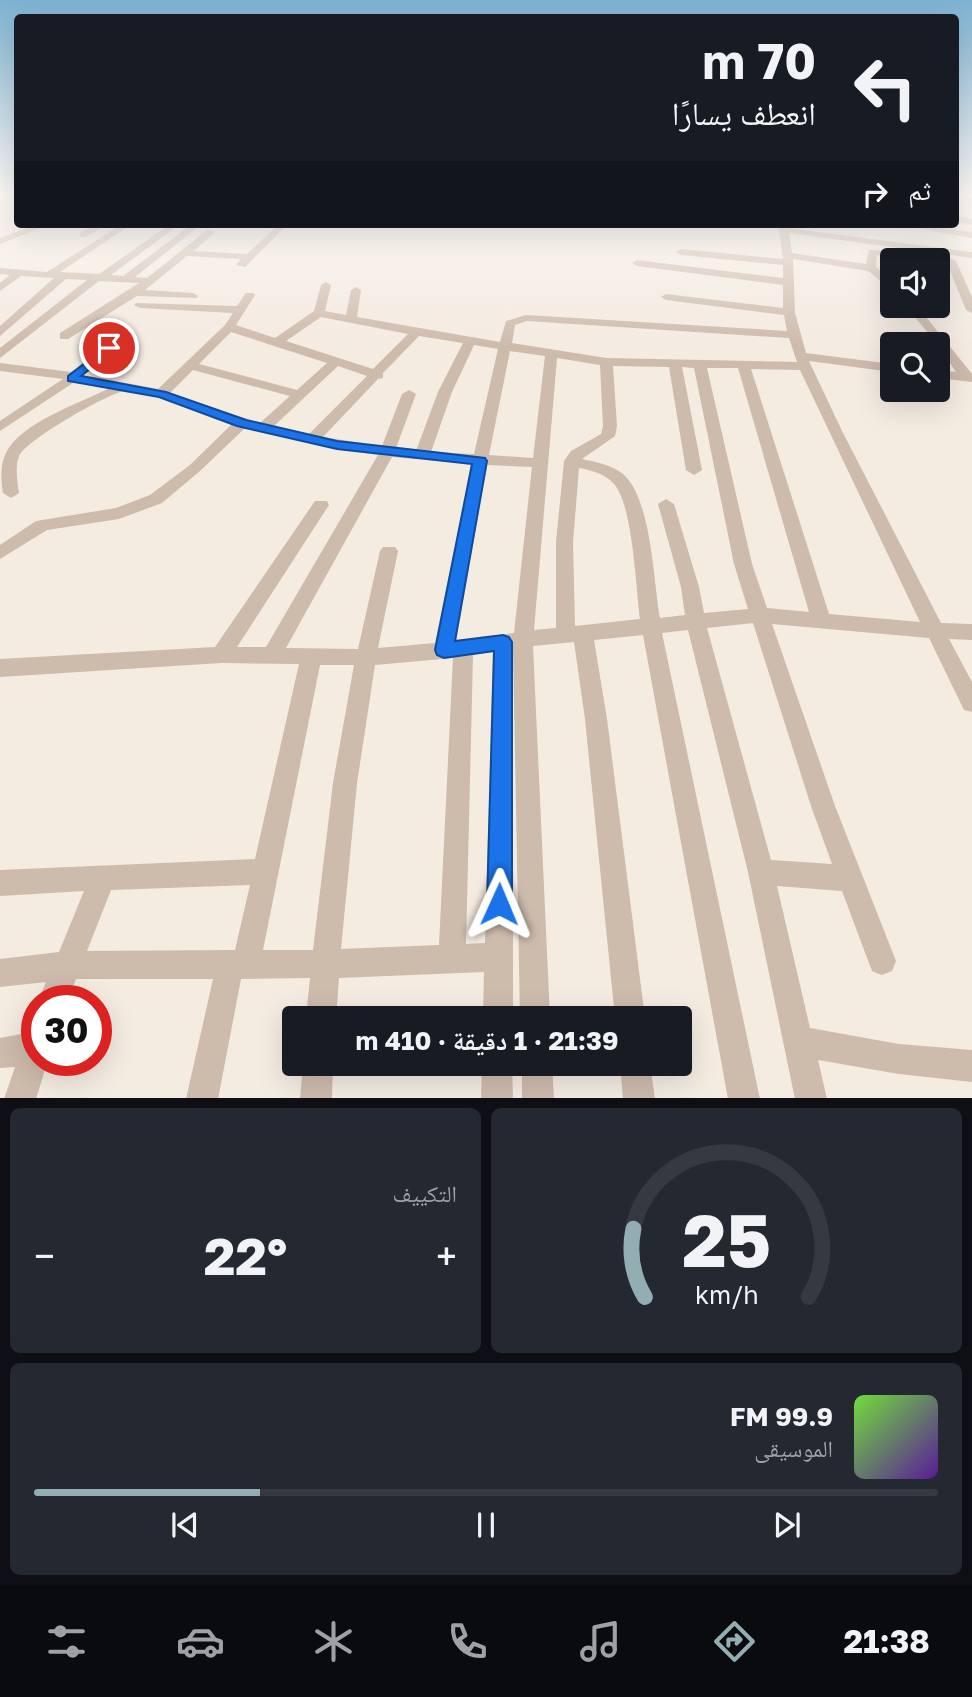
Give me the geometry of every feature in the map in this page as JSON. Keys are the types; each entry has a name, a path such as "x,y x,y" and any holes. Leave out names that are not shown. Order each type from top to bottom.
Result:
{"street":[{"path":"50,275 97,244"},
{"path":"0,354 85,287 147,244"},
{"path":"126,279 172,244"},
{"path":"64,336 151,281 196,244"},
{"path":"238,268 263,244"},
{"path":"785,244 793,335 802,361 827,418 972,703"},
{"path":"888,244 971,258"},
{"path":"681,252 871,268 880,276"},
{"path":"871,268 871,254 874,252 951,261 971,258"},
{"path":"186,253 250,257"},
{"path":"951,261 972,310"},
{"path":"637,263 788,282"},
{"path":"0,271 151,281"},
{"path":"0,288 19,273"},
{"path":"0,332 63,276"},
{"path":"277,342 318,313 326,285"},
{"path":"85,287 193,296"},
{"path":"351,320 356,290"},
{"path":"162,394 229,327 250,295"},
{"path":"666,297 790,312"},
{"path":"140,305 242,310"},
{"path":"318,313 416,332 606,362 675,365 802,361 880,367"},
{"path":"452,958 454,650 480,461 510,323 526,318 793,335"},
{"path":"921,318 969,378"},
{"path":"229,327 378,375"},
{"path":"313,439 378,375 416,332"},
{"path":"0,427 72,378 127,333"},
{"path":"422,456 445,392 470,340"},
{"path":"498,1006 513,641 551,354"},
{"path":"263,428 335,362"},
{"path":"606,362 610,426 608,436 576,454 572,461 564,590 596,719 629,1006"},
{"path":"700,364 743,564 823,806 882,961"},
{"path":"743,364 822,622"},
{"path":"190,365 300,395"},
{"path":"675,365 694,470"},
{"path":"3,371 49,372 162,394 242,423 387,452 480,461 538,463"},
{"path":"950,376 969,378"},
{"path":"11,493 8,472 11,458 19,445 40,429 122,387"},
{"path":"272,655 387,452 409,394"},
{"path":"0,553 42,525 119,513 156,499 195,468 242,423"},
{"path":"572,461 609,471 623,482 633,508 651,625 744,1098"},
{"path":"666,504 690,587 695,622 761,872 811,1098"},
{"path":"221,655 321,505"},
{"path":"322,1006 345,778 365,657 389,551"},
{"path":"0,668 221,655 365,657 454,650 651,625 760,615 972,632"},
{"path":"513,641 534,1006"},
{"path":"202,1098 265,872 311,657"},
{"path":"0,883 265,872"},
{"path":"761,872 852,878"},
{"path":"59,985 103,877"},
{"path":"0,973 67,965 325,964 499,957"},
{"path":"797,1041 899,1059 972,1066"},
{"path":"0,1053 21,1050"},
{"path":"20,1098 27,1076"},
{"path":"316,1098 317,1076"},
{"path":"497,1098 498,1076"},
{"path":"537,1076 538,1098"},
{"path":"636,1076 639,1098"}],"route":[{"path":"109,348 72,378 162,394 242,423 337,445 480,461 444,650 503,642 499,904"}]}
